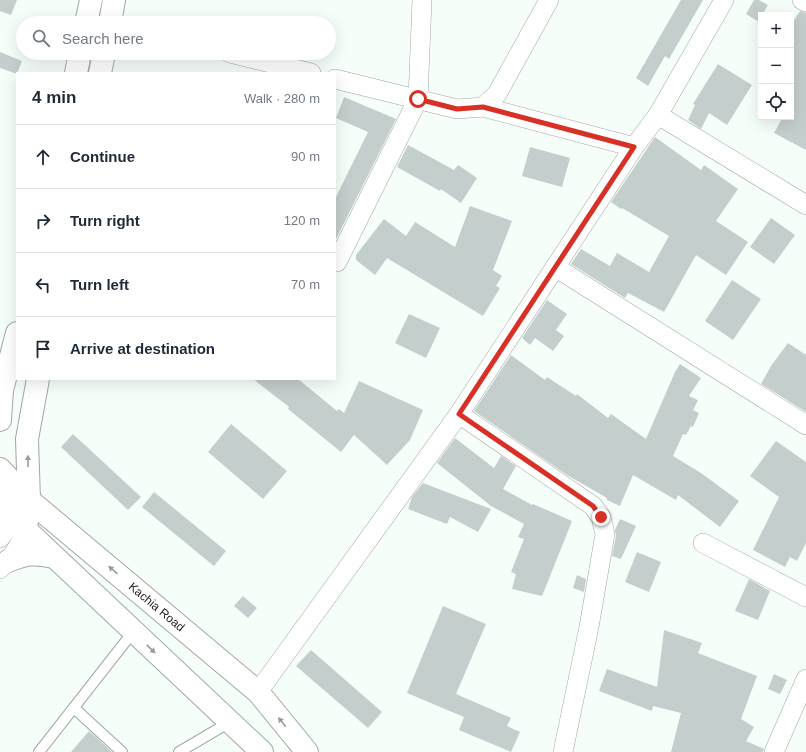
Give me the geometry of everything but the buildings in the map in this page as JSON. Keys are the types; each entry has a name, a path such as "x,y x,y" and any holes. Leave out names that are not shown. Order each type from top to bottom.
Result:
{"main road":[{"path":"88,16 91,0"},
{"path":"113,16 114,0"},
{"path":"76,72 79,60"},
{"path":"100,72 103,60"},
{"path":"0,420 1,391 16,337"},
{"path":"13,520 29,500 27,439 38,380"},
{"name":"Kachia Road","path":"0,469 29,500 258,692 307,752"},
{"path":"0,477 13,520 262,752"},
{"path":"4,565 21,555 30,553 54,557"}],"street":[{"path":"337,262 418,99 422,0"},
{"path":"483,107 497,94 549,0"},
{"path":"258,692 459,414 634,147 658,115 724,0"},
{"path":"802,0 806,2"},
{"path":"258,60 307,72"},
{"path":"336,79 457,109 483,107 634,147"},
{"path":"658,115 806,205"},
{"path":"555,267 806,425"},
{"path":"459,414 593,506 601,517 605,534 589,628 563,752"},
{"path":"0,538 13,520"},
{"path":"4,565 20,546 13,520"},
{"path":"703,543 806,597"},
{"path":"774,752 806,678"}],"lane":[{"path":"40,752 133,632"},
{"path":"74,708 122,752"},
{"path":"179,752 230,722"}],"route":[{"path":"418,99 457,109 483,107 634,147 459,414 593,506 601,517"}]}
